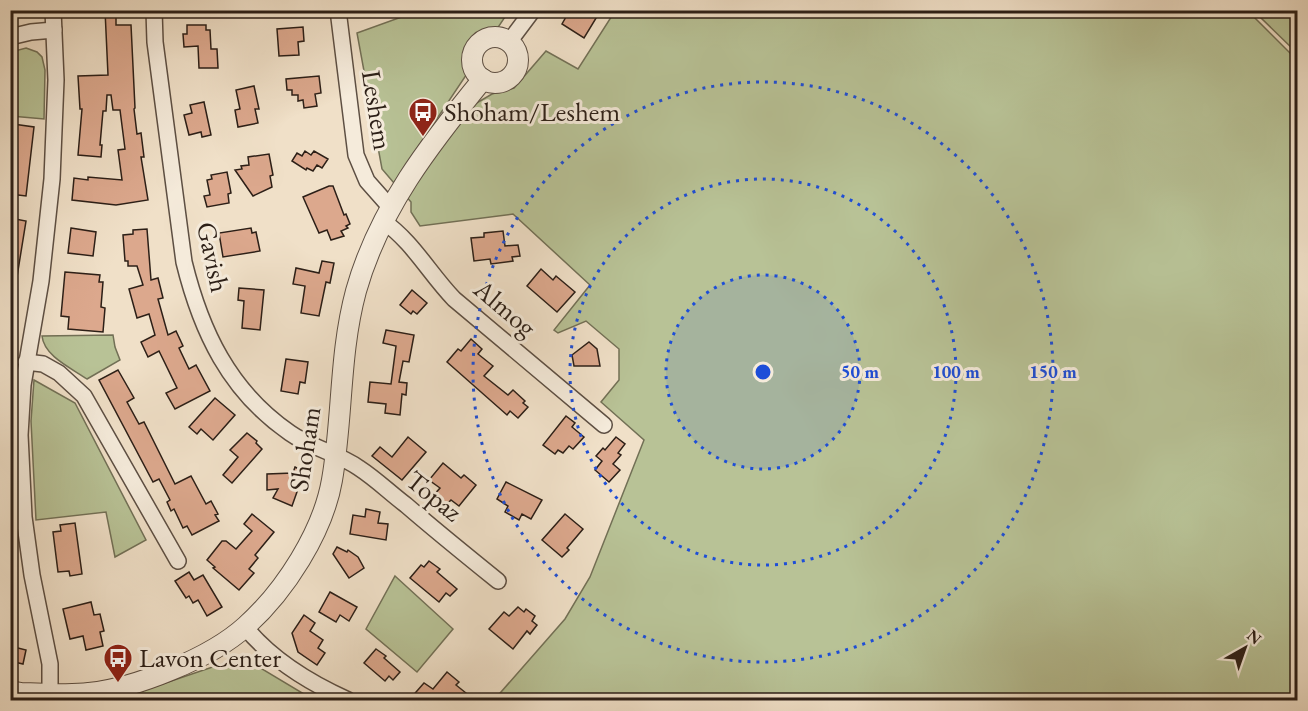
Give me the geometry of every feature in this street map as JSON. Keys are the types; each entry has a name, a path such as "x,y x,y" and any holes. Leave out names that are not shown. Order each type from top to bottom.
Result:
{"street":[{"path":"50,693 50,664 32,575 21,489 20,435 26,362 42,270 51,190 56,112 53,10"},
{"name":"Gavish","path":"154,10 155,42 184,262 203,325 227,369 249,398 290,433 334,456"},
{"name":"Leshem","path":"338,10 356,155 367,181 387,214"},
{"path":"509,42 533,10"},
{"path":"10,37 54,30"},
{"path":"492,37 499,37 509,42 518,58 514,73 502,82 494,83 483,79 475,72 472,65 474,50 478,44 492,37"},
{"name":"Shoham","path":"10,691 89,693 155,678 215,648 245,627 267,605 289,577 307,549 322,514 332,481 348,325 367,259 387,214 426,150 483,79"},
{"name":"Almog","path":"387,214 435,278 454,299 604,425"},
{"path":"26,362 43,364 59,373 84,396 178,561"},
{"name":"Topaz","path":"334,456 354,464 365,472 498,581"},
{"path":"245,627 262,645 289,667 321,687 348,700"}],"green space":[{"path":"418,11 509,11 394,183 382,169 357,33"},
{"path":"615,11 1252,11 1254,17 1297,60 1297,700 494,700 565,619 590,577 644,440 601,402 619,380 619,349 586,321 558,333 554,330 590,285 513,214 420,226 411,212 411,202 404,194 473,105 492,94 514,88 546,51 578,69"},
{"path":"1257,11 1297,11 1297,53 1258,15"},
{"path":"26,48 37,52 42,57 45,70 44,119 11,116 11,52"},
{"path":"113,335 120,360 87,379 53,355 48,350 42,336"},
{"path":"34,380 75,403 146,540 115,557 106,512 36,520 31,421"},
{"path":"395,576 453,629 417,672 366,629"},
{"path":"242,657 314,700 115,700"}],"building":[{"path":"105,10 116,10 116,25 131,25 134,109 137,134 141,133 144,157 141,157 148,200 116,205 72,200 74,178 122,180 118,150 125,149 120,110 113,110 111,95 107,95 106,111 103,111 101,157 78,155 82,109 80,109 78,76 108,75"},
{"path":"570,10 601,10 584,38 562,24"},
{"path":"187,25 206,25 206,30 210,30 211,49 217,49 218,68 199,68 198,46 184,47 183,34 187,34"},
{"path":"303,27 304,41 298,42 299,55 279,56 277,29"},
{"path":"319,76 321,93 315,94 317,106 304,108 303,100 298,101 298,95 292,95 292,90 287,90 286,79"},
{"path":"254,86 259,109 255,109 258,123 238,127 235,110 240,109 236,90"},
{"path":"204,102 211,135 202,137 201,132 189,135 184,115 192,113 190,105"},
{"path":"13,124 34,127 26,196 10,194 10,145"},
{"path":"305,151 311,155 314,151 328,159 322,168 317,165 313,171 307,168 306,170 292,161 297,153 302,156"},
{"path":"269,154 273,175 270,176 272,187 253,196 235,170 249,165 248,157"},
{"path":"227,172 231,193 228,194 229,203 207,207 204,196 210,195 207,180 212,179 211,175"},
{"path":"333,186 344,215 346,214 350,224 346,226 348,228 341,231 344,236 331,240 327,230 319,233 303,197"},
{"path":"10,218 26,221 16,283 10,283"},
{"path":"71,228 96,232 93,256 68,253"},
{"path":"251,228 252,233 256,232 260,251 223,257 219,233"},
{"path":"147,229 151,280 158,278 163,298 158,299 168,335 176,331 183,346 179,348 189,369 196,365 210,391 175,409 166,393 177,388 159,351 148,357 141,342 155,335 149,314 137,318 129,289 143,285 137,266 128,266 128,261 125,261 123,235 133,234 133,230"},
{"path":"503,231 505,246 518,245 520,256 512,257 513,261 491,264 490,259 474,261 471,238 484,237 484,233"},
{"path":"322,261 334,263 330,283 326,282 319,316 301,313 305,286 293,284 296,268 319,273"},
{"path":"541,269 553,280 556,276 575,292 557,312 527,286"},
{"path":"65,272 100,275 99,282 103,282 101,307 105,308 103,332 68,329 69,317 61,316"},
{"path":"239,288 264,290 260,330 242,328 244,301 238,300"},
{"path":"412,290 427,303 417,314 413,311 411,314 400,305"},
{"path":"386,330 414,335 409,362 403,361 399,382 407,383 406,395 402,394 400,415 385,413 386,404 368,402 370,382 391,384 396,346 383,343"},
{"path":"471,339 482,349 478,354 493,366 484,376 508,395 513,390 525,401 523,403 528,407 518,418 510,411 507,415 447,362"},
{"path":"589,342 597,349 600,366 574,366 572,355"},
{"path":"286,359 308,362 305,383 300,382 298,394 281,391"},
{"path":"118,370 134,398 127,402 139,424 144,422 175,484 191,476 206,504 211,501 219,521 192,535 187,526 183,528 174,509 171,511 167,502 170,500 159,479 153,482 99,380"},
{"path":"215,398 235,415 213,440 201,429 197,434 189,427"},
{"path":"566,416 575,423 572,427 584,437 573,449 569,446 563,453 558,450 555,454 543,445"},
{"path":"247,433 257,441 256,443 262,449 232,483 223,475 238,457 230,450"},
{"path":"408,437 426,452 402,480 372,456 380,447 392,457"},
{"path":"616,437 625,444 618,453 621,455 613,464 620,470 609,482 595,470 602,461 596,456 603,448 605,450"},
{"path":"443,463 461,478 464,475 476,485 459,506 451,500 445,506 433,496 440,488 429,480"},
{"path":"295,467 304,472 292,506 273,498 278,489 267,490 267,474 293,473"},
{"path":"506,482 542,500 531,519 522,514 519,520 505,512 508,506 497,499"},
{"path":"366,509 380,512 378,523 388,524 386,540 350,534 353,515 365,517"},
{"path":"252,514 274,532 255,555 258,558 249,569 254,573 239,590 207,560 222,541 226,541 236,549 252,531 244,524"},
{"path":"565,514 583,529 562,557 542,540"},
{"path":"75,523 82,574 70,576 69,571 58,572 53,532 61,531 60,525"},
{"path":"337,547 347,552 348,550 358,557 364,568 349,578 333,554"},
{"path":"429,561 440,569 437,572 457,589 450,596 446,593 439,602 410,578 421,565 424,567"},
{"path":"189,572 194,580 203,575 222,607 207,616 198,600 193,603 189,596 186,598 175,581"},
{"path":"330,592 357,607 349,621 340,615 336,622 319,612"},
{"path":"91,602 94,615 100,614 104,631 100,632 103,646 86,650 83,636 70,639 63,609"},
{"path":"518,607 524,612 526,609 535,616 532,621 537,625 530,634 527,631 513,649 489,629 504,612 509,616"},
{"path":"304,615 315,623 310,631 323,640 318,648 325,653 317,665 298,652 292,633"},
{"path":"10,646 26,650 23,664 10,661"},
{"path":"376,649 386,656 384,658 400,672 393,680 389,676 385,681 364,663"},
{"path":"447,672 459,682 456,685 466,693 460,700 409,700 424,683 433,689"}],"place":[{"name":"Shoham/Leshem","path":"423,138"},
{"name":"Lavon Center","path":"118,684"}]}
